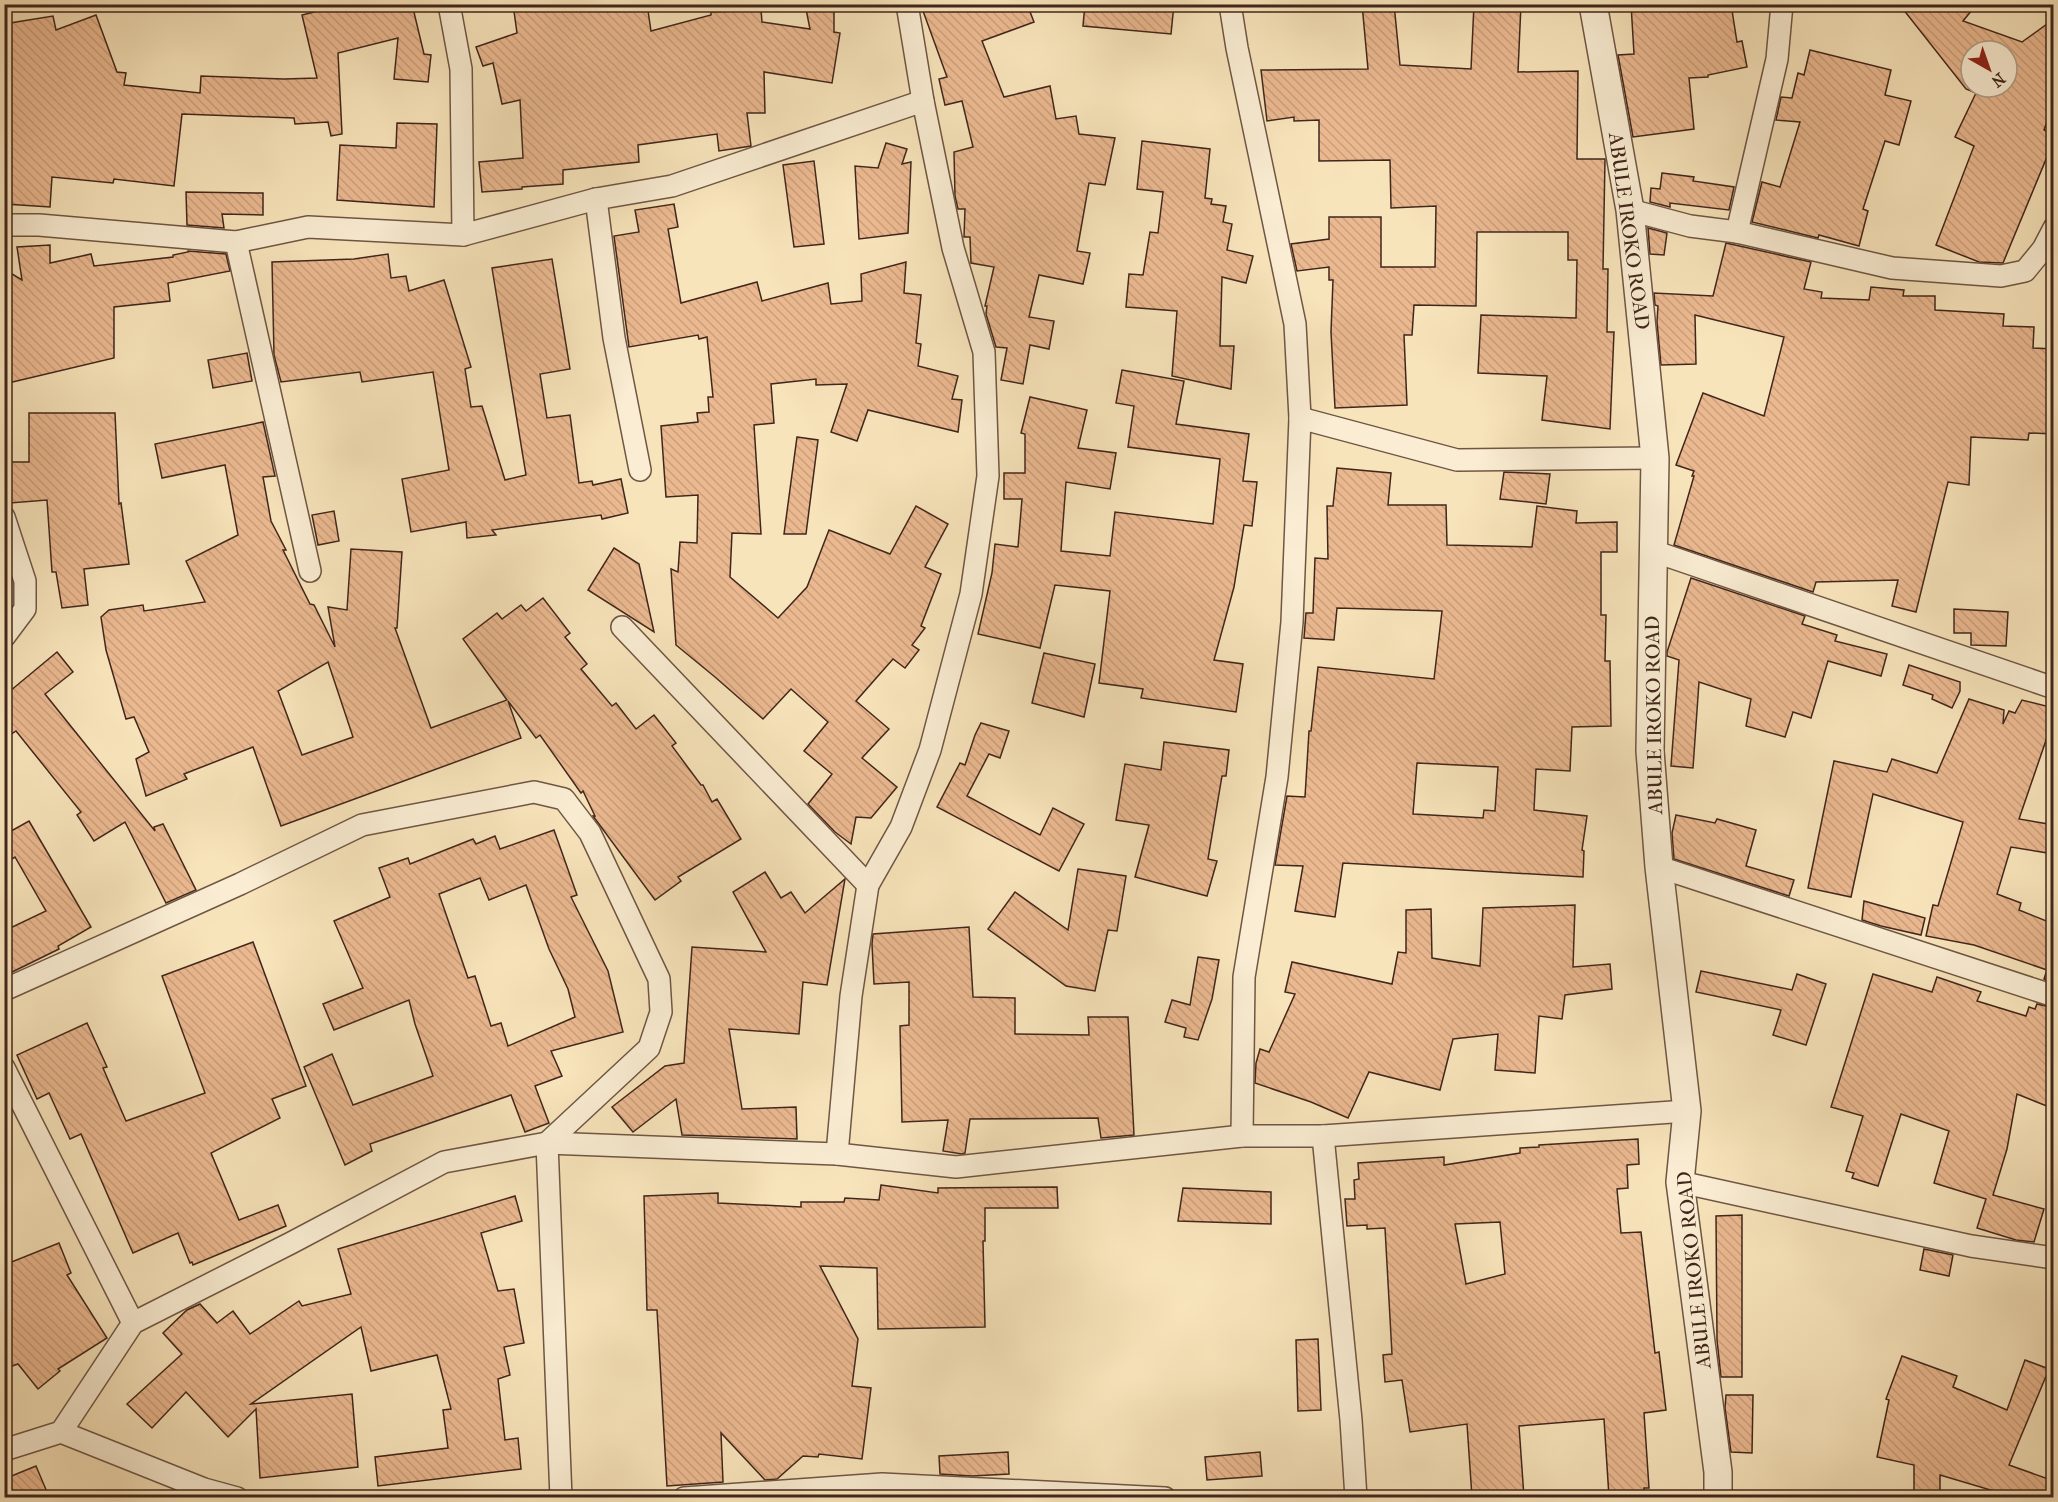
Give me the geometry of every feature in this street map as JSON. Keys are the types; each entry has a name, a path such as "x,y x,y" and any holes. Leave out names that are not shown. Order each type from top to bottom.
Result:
{"street":[{"path":"449,4 461,69 463,235"},
{"path":"837,1154 851,996 868,885 901,827 930,750 971,594 988,476 984,352 952,248 923,102 907,4"},
{"path":"1230,4 1237,48 1295,324 1300,418 1292,622 1279,753 1245,977 1242,1136"},
{"name":"ABULE IROKO ROAD","path":"1593,4 1630,210 1655,458 1650,751 1659,867 1687,1111 1680,1182 1718,1472 1718,1497"},
{"path":"1737,232 1777,58 1782,4"},
{"path":"4,225 39,225 236,242 308,227 463,235 596,199 672,186 923,102"},
{"path":"596,199 614,338 640,470"},
{"path":"1630,210 1690,226 1737,232 1892,268 2001,276 2025,271 2043,249 2054,228"},
{"path":"236,242 310,571"},
{"path":"1300,418 1457,460 1655,458"},
{"path":"4,517 25,581 25,609 4,637"},
{"path":"1653,551 2054,688"},
{"path":"622,627 868,885"},
{"path":"4,990 240,884 362,825 534,792 564,799 590,833 659,979 661,1012 649,1048 547,1143 561,1497"},
{"path":"1659,867 2054,996"},
{"path":"4,1068 133,1323"},
{"path":"4,1450 61,1432 133,1323 444,1162 547,1143 837,1154 956,1167 1242,1136 1323,1137 1687,1111"},
{"path":"1323,1137 1351,1420 1356,1497"},
{"path":"1680,1182 1971,1246 2054,1258"},
{"path":"61,1432 204,1493 237,1497"},
{"path":"684,1497 882,1484 1165,1497"}],"building":[{"path":"346,4 412,4 424,54 431,55 428,82 394,79 398,38 338,53 342,134 331,136 328,122 295,124 294,118 182,114 174,186 114,179 113,183 52,177 50,207 5,204 8,168 4,167 4,24 53,16 56,30 96,15 117,72 126,73 124,85 200,93 201,76 317,78 302,15"},
{"path":"513,4 647,4 651,31 711,15 711,12 761,10 762,22 810,29 805,4 834,4 834,32 840,33 832,83 764,72 765,113 747,113 751,146 719,151 717,134 638,145 639,162 563,170 563,184 482,192 479,162 523,158 520,100 502,104 493,63 483,66 476,47 517,33"},
{"path":"940,4 1027,4 1034,22 982,41 1004,97 1050,86 1056,119 1076,116 1079,134 1115,138 1105,185 1089,183 1077,251 1090,253 1083,284 1039,275 1029,317 1054,321 1049,349 1030,345 1023,384 1001,380 1007,348 996,347 986,314 987,306 985,306 994,267 971,263 970,237 964,237 965,209 958,209 955,196 954,152 973,147 962,101 945,105 939,79 947,77 923,11"},
{"path":"1085,4 1174,4 1171,34 1083,26"},
{"path":"1362,4 1394,4 1400,65 1471,69 1474,4 1521,4 1518,72 1578,71 1577,159 1605,159 1603,269 1608,269 1607,332 1614,332 1610,429 1542,420 1547,376 1478,373 1481,315 1576,318 1577,260 1568,260 1568,232 1477,232 1476,306 1414,305 1412,335 1404,335 1407,405 1335,408 1331,332 1333,280 1329,280 1329,267 1297,271 1291,244 1329,239 1329,217 1381,217 1381,267 1435,267 1436,206 1391,208 1390,160 1319,161 1319,120 1294,121 1294,117 1267,121 1261,70 1368,69"},
{"path":"1631,4 1731,4 1737,42 1742,41 1747,67 1708,75 1708,77 1689,78 1694,129 1633,137 1618,55 1634,54"},
{"path":"1899,4 1977,4 1963,21 2014,39 1959,39 1959,80"},
{"path":"2054,19 2054,103 2044,130 2054,135 2054,140 2003,263 1979,262 1936,245 1974,146 1955,137 1973,99 2019,99 2019,41 2022,42"},
{"path":"1810,50 1891,70 1885,95 1911,101 1899,145 1885,141 1863,209 1868,211 1859,246 1819,235 1818,238 1752,222 1762,182 1780,187 1800,122 1776,120 1781,97 1792,98 1798,73 1804,75"},
{"path":"397,123 437,124 434,207 337,200 340,145 396,148"},
{"path":"1142,141 1210,149 1205,198 1212,199 1211,204 1226,206 1223,222 1232,224 1227,250 1253,256 1246,283 1222,277 1220,346 1234,346 1231,389 1172,376 1177,311 1126,307 1129,274 1143,275 1150,232 1158,233 1163,192 1137,189"},
{"path":"886,143 907,149 902,164 911,162 908,233 859,239 855,166 878,168"},
{"path":"814,161 824,244 794,247 783,165"},
{"path":"1662,173 1694,177 1693,181 1734,187 1729,210 1670,203 1670,207 1650,202 1651,188 1660,189"},
{"path":"186,192 263,193 263,215 222,214 224,228 187,225"},
{"path":"674,204 678,227 668,229 681,303 757,282 762,301 828,283 831,304 862,301 861,274 906,262 904,293 921,295 916,343 921,344 918,366 958,376 952,399 962,400 958,432 868,410 857,441 831,432 847,384 816,385 816,379 771,384 774,423 754,425 761,534 732,533 730,577 778,618 807,587 829,530 890,554 916,506 948,524 925,567 941,574 921,626 925,628 912,645 919,650 905,668 893,659 856,701 889,729 862,758 897,787 871,818 856,817 851,844 835,832 808,804 832,774 804,751 828,722 791,689 763,719 676,645 671,569 678,572 680,542 697,543 698,495 666,497 661,426 698,422 697,413 709,412 708,397 713,397 707,337 699,339 698,335 629,347 614,236 639,232 635,210"},
{"path":"1648,228 1667,233 1664,255 1650,254"},
{"path":"1726,243 1811,262 1804,289 1822,292 1821,298 1869,300 1871,287 1904,290 1903,296 1935,296 1935,310 2004,314 2003,326 2034,327 2033,348 2054,349 2054,434 2029,433 2028,440 1971,437 1969,485 1948,482 1916,612 1892,606 1898,580 1816,582 1813,592 1674,545 1694,476 1692,476 1694,471 1676,465 1703,393 1764,416 1784,337 1695,315 1696,364 1661,365 1657,322 1658,306 1655,305 1654,293 1713,296"},
{"path":"50,245 50,263 91,254 94,266 173,257 173,255 188,251 226,254 230,271 168,283 170,301 114,307 114,358 4,384 4,269 22,280 17,247"},
{"path":"388,254 391,278 406,276 409,291 444,280 471,367 465,369 471,407 482,406 505,480 526,475 492,268 552,259 570,369 540,374 547,418 570,415 579,483 592,481 593,485 621,479 628,513 602,519 601,515 492,530 496,535 467,538 466,522 411,532 402,479 449,470 433,372 362,382 360,372 281,382 274,355 272,262 354,259"},
{"path":"247,353 252,381 213,388 208,360"},
{"path":"1122,370 1184,381 1176,424 1249,434 1243,481 1257,482 1252,526 1244,525 1234,587 1214,660 1243,664 1236,712 1141,698 1143,689 1099,683 1110,591 1055,585 1040,648 978,634 992,573 995,544 1018,547 1022,499 1004,499 1004,473 1025,473 1025,434 1021,433 1030,397 1087,410 1078,448 1116,453 1110,489 1066,482 1061,551 1110,556 1115,512 1213,524 1220,459 1128,447 1134,406 1116,403"},
{"path":"29,413 115,413 119,504 121,503 129,564 84,569 88,605 62,608 56,572 52,572 47,500 10,503 4,462 29,462"},
{"path":"263,422 275,476 263,477 271,521 310,604 314,605 335,647 328,607 347,610 351,549 402,552 397,628 395,628 431,728 507,700 463,639 497,613 502,619 521,605 526,611 543,598 570,633 565,637 587,664 581,669 612,706 616,703 636,729 654,715 676,743 672,746 703,785 712,802 717,799 741,839 678,877 681,881 655,900 593,816 595,816 583,791 581,793 540,735 536,738 508,701 521,738 281,826 253,747 184,774 187,779 146,796 136,759 149,752 134,717 126,719 106,650 101,617 109,610 143,605 144,611 205,602 186,561 238,535 225,465 162,478 155,444","holes":["328,662 353,737 302,755 278,691"]},
{"path":"797,437 818,440 806,534 784,534"},
{"path":"1337,468 1391,473 1388,505 1446,505 1447,545 1532,547 1537,506 1577,511 1576,523 1617,522 1617,552 1601,552 1601,615 1606,615 1605,661 1610,661 1611,726 1572,727 1570,771 1536,769 1534,810 1587,816 1582,850 1584,851 1583,877 1343,863 1335,917 1295,911 1303,866 1275,865 1287,796 1305,797 1309,731 1311,731 1318,667 1434,679 1442,611 1337,608 1334,640 1304,638 1306,613 1313,613 1315,558 1328,559 1327,506 1333,506","holes":["1417,763 1498,767 1495,811 1484,810 1483,818 1413,814"]},
{"path":"1504,472 1550,474 1546,504 1500,499"},
{"path":"334,511 339,541 318,545 312,515"},
{"path":"614,548 639,564 654,632 588,590"},
{"path":"1691,578 1805,616 1802,624 1837,635 1835,641 1887,654 1881,676 1828,661 1811,718 1793,712 1785,737 1746,726 1751,699 1699,682 1693,768 1671,766 1679,660 1667,656 1667,652"},
{"path":"1954,609 2008,612 2006,646 1971,645 1971,633 1954,633"},
{"path":"57,652 73,672 45,694 155,831 154,827 163,824 196,890 166,903 125,822 94,841 77,815 81,812 16,731 4,739 4,696"},
{"path":"1044,653 1095,664 1084,717 1032,703"},
{"path":"1909,665 1960,682 1960,691 1952,708 1932,699 1933,695 1903,685"},
{"path":"1969,699 2004,710 2003,724 2009,711 2015,713 2022,700 2054,708 2054,717 2019,819 2054,825 2054,854 2011,847 1997,894 2021,903 2019,910 2054,924 2054,982 2044,979 2047,970 1974,945 1926,936 1933,905 1938,906 1963,822 1873,794 1851,897 1808,888 1834,761 1887,772 1892,759 1937,773"},
{"path":"981,723 1009,731 1000,758 989,754 967,796 1040,835 1053,808 1084,824 1059,871 937,807 960,763 965,765"},
{"path":"1164,742 1229,750 1226,776 1222,776 1208,859 1217,861 1207,896 1135,877 1149,825 1116,820 1125,764 1161,770"},
{"path":"1676,815 1715,823 1717,819 1756,830 1746,866 1794,880 1789,896 1674,859 1672,833"},
{"path":"29,821 91,927 58,946 59,949 4,976 4,931 46,911 15,857 4,864 4,835"},
{"path":"554,830 577,895 571,897 608,971 623,1032 551,1051 562,1076 535,1086 549,1123 525,1132 511,1095 370,1144 372,1151 345,1165 304,1067 332,1054 353,1105 433,1076 409,1000 334,1030 323,1004 363,988 334,921 390,897 379,868 408,858 410,864 473,839 476,844 495,836 500,849","holes":["480,878 489,900 526,885 549,949 568,989 575,1017 508,1046 501,1023 491,1026 475,976 468,978 439,894"]},
{"path":"1078,869 1126,876 1117,931 1108,930 1095,991 1066,986 988,929 1015,892 1068,930"},
{"path":"765,872 781,898 791,892 805,913 845,879 827,985 803,982 799,1034 729,1029 742,1109 796,1107 797,1139 682,1135 676,1099 633,1132 612,1107 665,1066 684,1063 692,947 766,952 733,892"},
{"path":"1864,901 1925,918 1921,935 1862,920"},
{"path":"1575,905 1573,967 1610,964 1612,989 1565,995 1562,1019 1539,1016 1535,1073 1495,1070 1498,1034 1453,1039 1440,1090 1369,1072 1348,1118 1311,1102 1255,1083 1256,1063 1260,1049 1269,1052 1295,994 1285,992 1292,962 1392,984 1398,952 1406,953 1406,910 1431,909 1432,958 1480,966 1483,908"},
{"path":"969,927 973,997 1015,998 1015,1034 1089,1035 1088,1017 1128,1017 1134,1135 1101,1138 1098,1118 970,1119 965,1153 962,1154 943,1151 948,1120 902,1122 900,1026 909,1025 909,982 874,984 873,934"},
{"path":"253,942 306,1086 272,1099 280,1118 211,1153 239,1220 278,1205 286,1226 193,1265 192,1262 190,1263 178,1233 133,1253 81,1134 70,1139 49,1093 37,1099 17,1055 87,1023 107,1067 103,1068 126,1121 205,1093 162,976"},
{"path":"1198,957 1219,960 1212,999 1198,1040 1184,1037 1186,1028 1165,1022 1172,1000 1190,1005"},
{"path":"1701,971 1792,990 1797,974 1826,984 1806,1045 1773,1035 1781,1010 1696,992"},
{"path":"1873,974 1932,992 1937,977 1981,992 1977,1001 2026,1016 2029,1007 2035,1009 2037,1004 2054,1008 2054,1109 2017,1094 2007,1149 1993,1195 2044,1209 2034,1242 2016,1240 1977,1228 1986,1199 1934,1183 1949,1131 1901,1114 1878,1186 1852,1178 1854,1173 1846,1171 1863,1116 1831,1107"},
{"path":"1638,1139 1639,1164 1627,1165 1628,1188 1617,1189 1621,1233 1641,1232 1655,1353 1659,1352 1666,1410 1644,1413 1649,1488 1644,1488 1645,1497 1609,1497 1604,1419 1519,1426 1524,1497 1472,1497 1467,1424 1410,1432 1402,1380 1385,1382 1383,1355 1392,1354 1385,1228 1367,1229 1367,1225 1347,1226 1345,1199 1355,1199 1354,1180 1359,1179 1358,1163 1444,1157 1444,1165 1520,1153 1520,1148 1539,1147 1539,1145","holes":["1500,1222 1505,1274 1466,1284 1455,1224"]},
{"path":"881,1185 938,1193 938,1188 1057,1187 1058,1208 985,1208 985,1241 983,1241 985,1327 878,1329 877,1268 820,1266 858,1339 852,1386 871,1388 862,1459 819,1454 818,1457 803,1456 777,1479 765,1480 721,1433 723,1482 667,1486 657,1310 647,1310 644,1196 718,1193 718,1203 801,1207 801,1202 844,1202 845,1198 879,1200"},
{"path":"1183,1188 1271,1192 1271,1224 1178,1221"},
{"path":"515,1196 522,1221 481,1233 498,1291 514,1289 524,1343 504,1347 510,1375 498,1379 505,1440 518,1438 521,1469 378,1486 375,1457 448,1448 443,1410 451,1409 437,1355 371,1371 361,1327 251,1404 352,1394 358,1467 260,1478 256,1409 228,1437 186,1392 152,1428 127,1404 182,1354 163,1333 187,1310 200,1304 217,1323 233,1311 250,1334 299,1301 302,1306 351,1294 338,1249"},
{"path":"1742,1215 1742,1377 1721,1377 1717,1340 1716,1216"},
{"path":"59,1243 71,1273 67,1275 107,1338 58,1369 60,1371 38,1389 18,1364 4,1369 4,1265"},
{"path":"1924,1249 1953,1255 1949,1276 1920,1270"},
{"path":"1318,1339 1321,1410 1298,1411 1296,1340"},
{"path":"1902,1356 1957,1376 1953,1387 2007,1410 2025,1360 2049,1369 2009,1465 2054,1481 2054,1497 1993,1497 1994,1491 1940,1475 1940,1497 1914,1497 1914,1465 1877,1457 1889,1400 1886,1399"},
{"path":"1726,1395 1753,1395 1752,1453 1731,1452 1725,1408"},
{"path":"1008,1452 1009,1474 972,1476 940,1474 939,1456"},
{"path":"1260,1452 1262,1476 1207,1480 1205,1457"},
{"path":"36,1466 47,1492 34,1497 4,1497 4,1479"}]}
